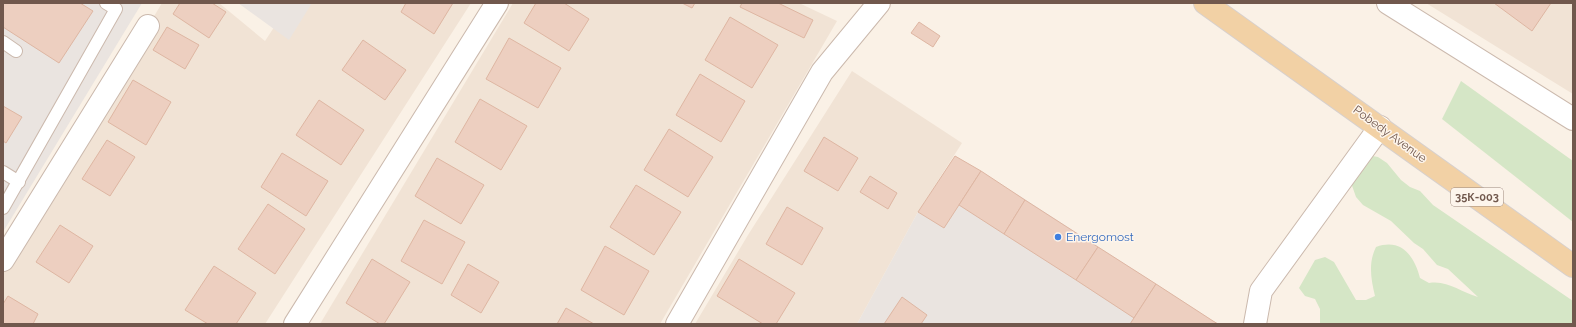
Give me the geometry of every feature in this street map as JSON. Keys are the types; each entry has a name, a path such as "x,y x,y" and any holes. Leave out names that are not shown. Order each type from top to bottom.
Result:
{"main road":[{"name":"Pobedy Avenue","path":"1206,3 1573,266"}],"street":[{"path":"295,324 497,3"},
{"path":"677,324 822,72 879,3"},
{"path":"1388,3 1573,118"},
{"path":"3,260 148,26"},
{"path":"1255,324 1261,292 1380,127"}],"lane":[{"path":"3,208 116,9 106,3"},
{"path":"3,42 16,51"},
{"path":"3,172 19,182"}],"shaded area":[{"path":"3,3 142,3 3,232"},
{"path":"162,3 219,3 265,41 290,3 471,3 265,324 3,324 3,269"},
{"path":"238,3 312,3 289,40"},
{"path":"513,3 799,3 837,21 660,324 320,324"},
{"path":"1426,3 1573,3 1573,94"},
{"path":"852,71 962,143 918,212 857,324 695,324 748,235"},
{"path":"955,156 981,171 1218,324 857,324 918,212"}],"green space":[{"path":"1461,81 1573,161 1573,222 1442,119"},
{"path":"1367,155 1378,157 1387,163 1401,180 1410,187 1420,191 1433,205 1573,301 1573,324 1320,324 1320,309 1315,299 1305,296 1299,288 1315,260 1325,257 1334,262 1356,300 1366,300 1375,296 1371,271 1373,253 1376,247 1385,245 1393,245 1405,250 1414,262 1420,278 1429,283 1442,283 1478,297 1448,269 1437,265 1423,249 1414,243 1391,221 1363,205 1356,197 1349,177"}],"building":[{"path":"3,3 80,3 93,11 59,63 3,27"},
{"path":"180,3 212,3 226,12 209,38 173,14"},
{"path":"406,3 453,3 434,34 401,12"},
{"path":"536,3 564,3 589,19 569,51 524,23"},
{"path":"682,3 695,3 692,8"},
{"path":"742,3 778,3 813,20 804,38 740,7"},
{"path":"1494,3 1551,3 1532,31"},
{"path":"730,17 778,45 752,88 705,60"},
{"path":"919,22 940,36 933,47 911,33"},
{"path":"167,27 199,45 185,69 153,50"},
{"path":"509,38 561,68 538,108 486,79"},
{"path":"363,40 406,70 385,100 342,70"},
{"path":"700,74 745,101 721,142 676,115"},
{"path":"133,80 171,102 146,145 108,122"},
{"path":"480,99 527,126 501,170 455,142"},
{"path":"319,100 364,130 341,165 296,135"},
{"path":"3,106 22,117 6,143 3,141"},
{"path":"669,129 713,157 688,197 644,170"},
{"path":"824,137 858,158 838,191 804,171"},
{"path":"107,140 135,157 110,196 82,179"},
{"path":"282,153 328,181 306,216 261,187"},
{"path":"955,156 981,171 944,228 918,212"},
{"path":"437,158 484,185 461,224 415,196"},
{"path":"981,171 1025,200 1004,234 959,205"},
{"path":"870,176 897,193 888,209 860,192"},
{"path":"636,185 681,212 654,255 610,227"},
{"path":"1025,200 1098,247 1076,280 1004,234"},
{"path":"268,204 305,229 275,274 238,249"},
{"path":"787,207 823,228 802,265 766,244"},
{"path":"424,220 465,242 442,284 401,261"},
{"path":"60,225 93,246 69,283 36,262"},
{"path":"605,246 649,271 624,315 581,290"},
{"path":"1098,247 1156,284 1134,318 1076,280"},
{"path":"372,259 410,282 384,324 380,324 346,303"},
{"path":"739,259 795,293 776,324 763,324 717,296"},
{"path":"468,264 499,282 481,313 451,295"},
{"path":"214,266 256,293 236,324 208,324 185,310"},
{"path":"1156,284 1213,321 1218,324 1130,324"},
{"path":"8,296 38,314 33,324 3,324 3,304"},
{"path":"902,297 927,315 921,324 884,324"},
{"path":"566,308 594,324 557,324"}],"place":[{"name":"Energomost","path":"1058,237"}]}
